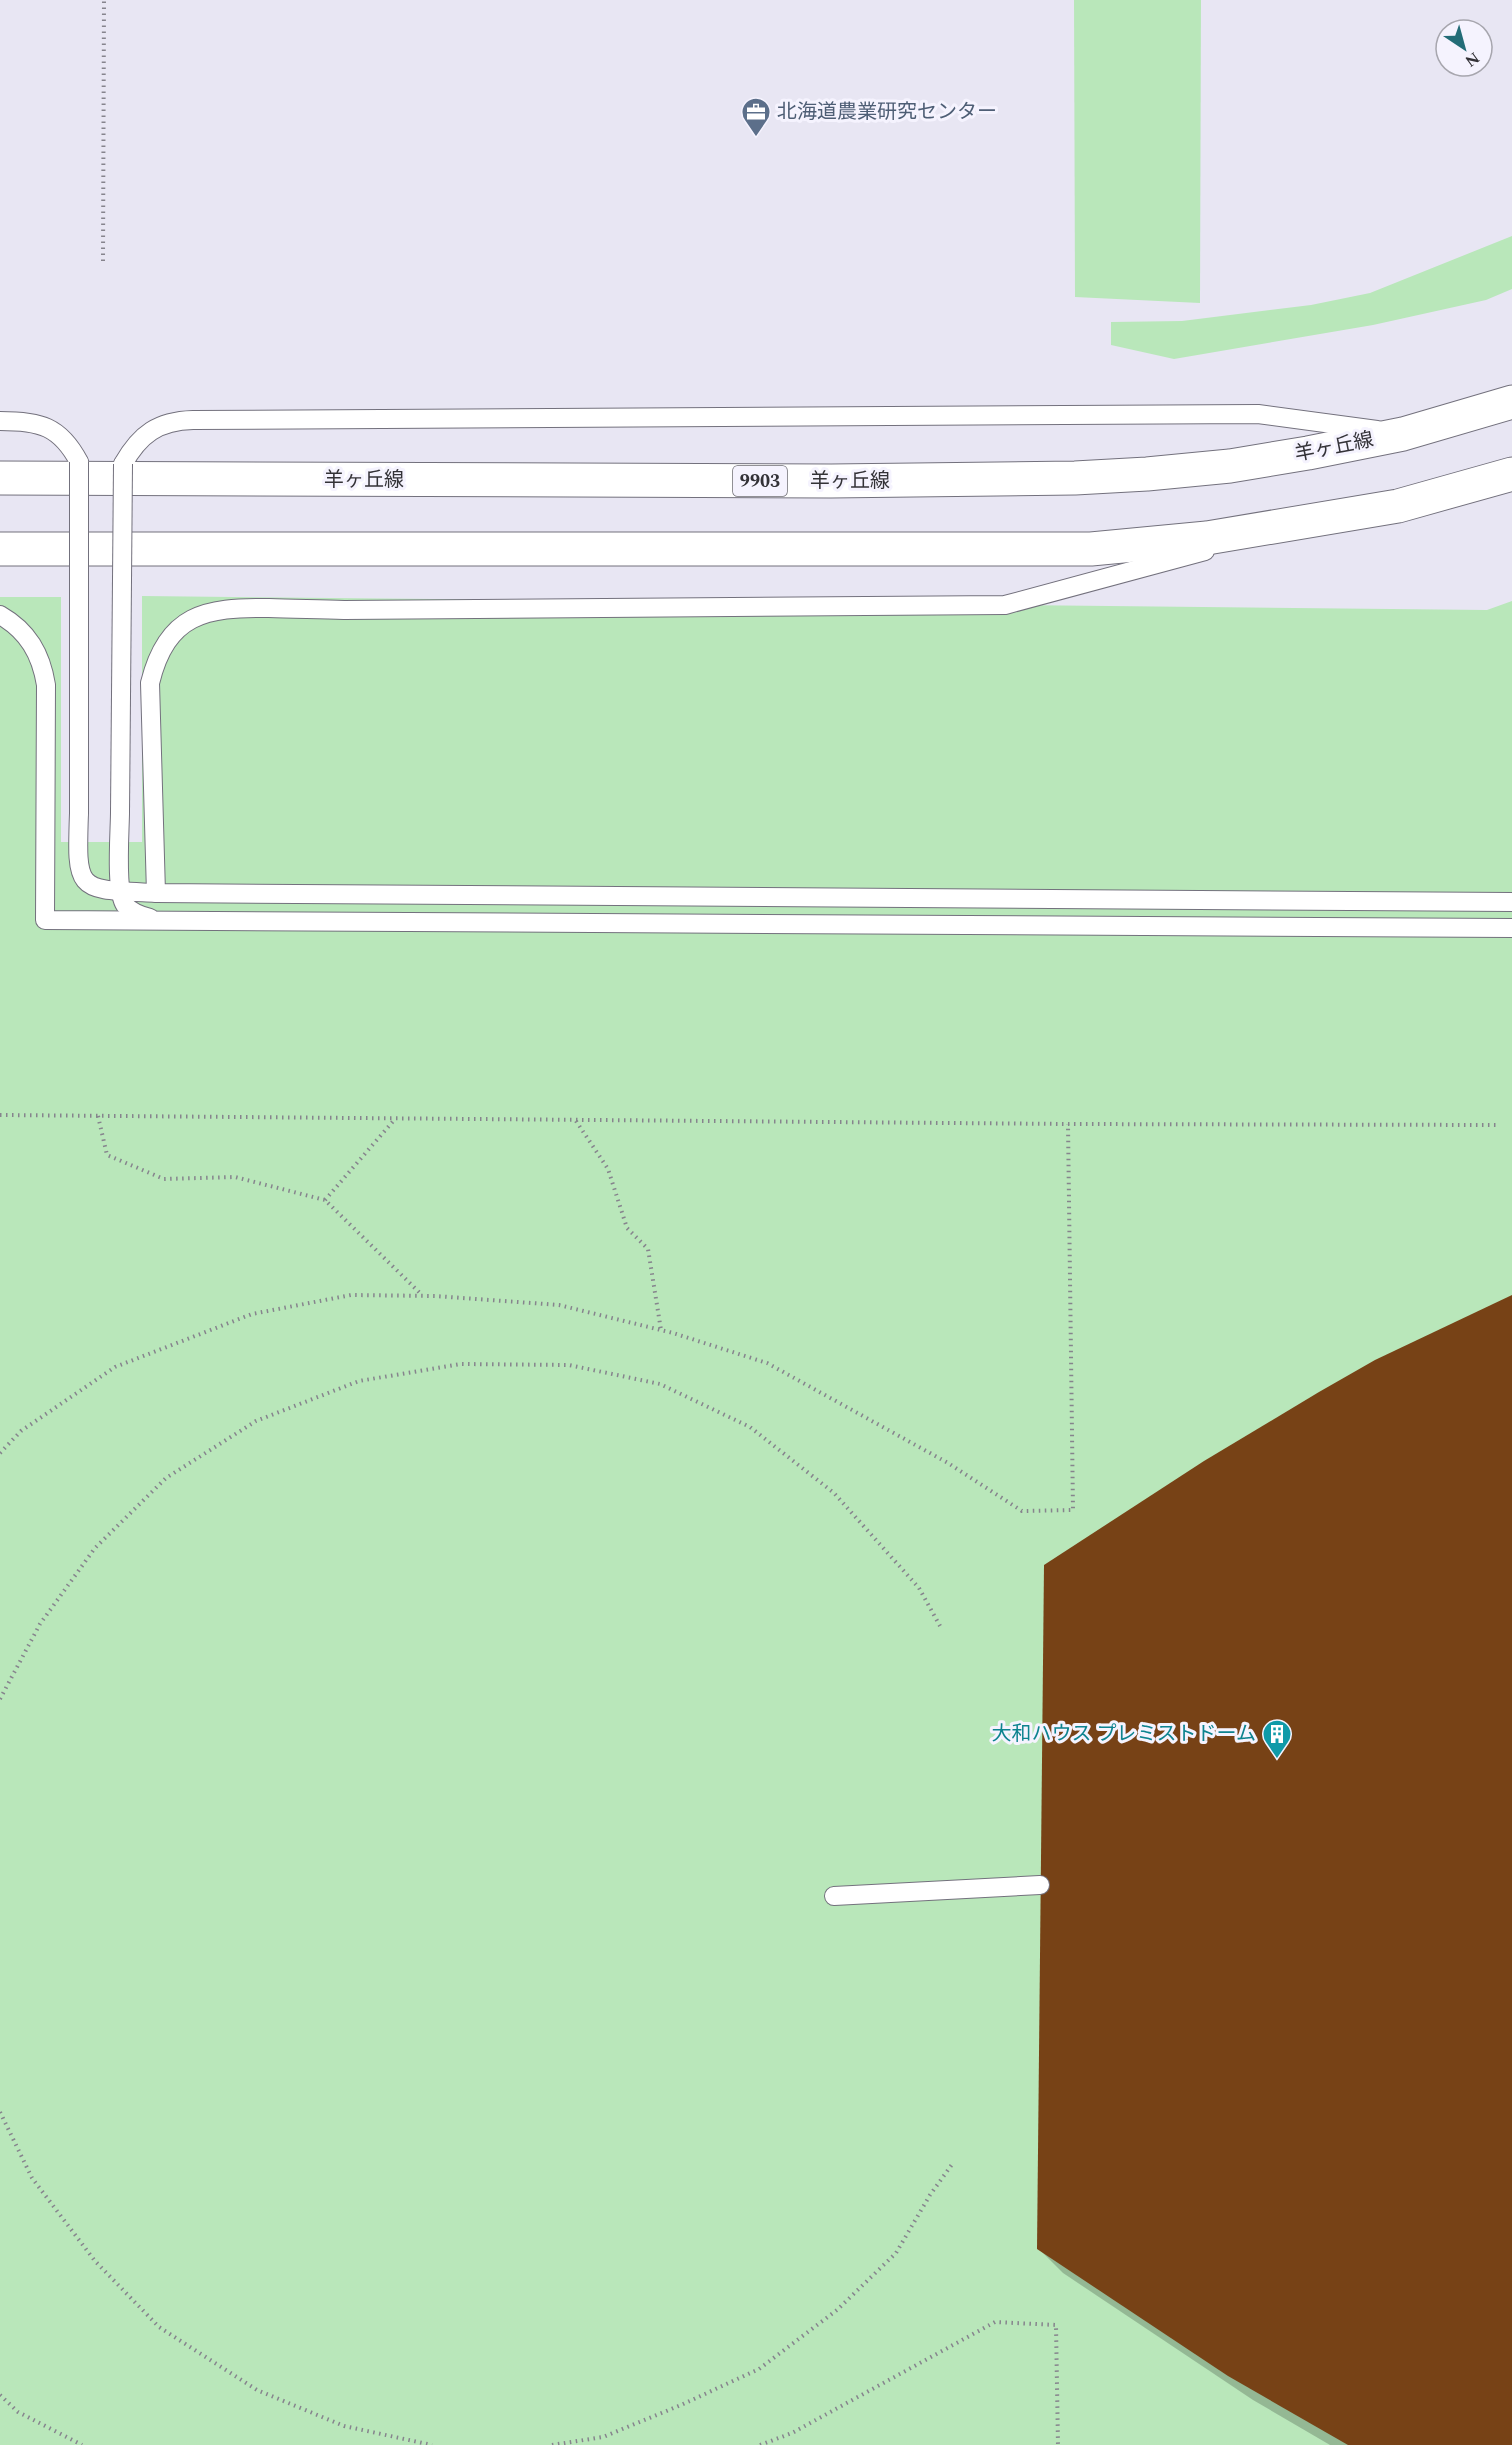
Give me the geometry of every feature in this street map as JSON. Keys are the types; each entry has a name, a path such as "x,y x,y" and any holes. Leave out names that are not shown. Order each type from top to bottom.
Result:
{"main road":[{"name":"羊ヶ丘線","path":"0,478 831,481 1075,478 1230,466 1403,434 1512,402"},
{"path":"0,549 1091,549 1207,538 1398,506 1512,474"}],"lane":[{"path":"170,921 148,918 134,912 125,905 120,891 123,464 133,447 147,433 177,420 1258,414 1403,434"},
{"path":"0,421 30,421 44,425 56,432 70,446 80,462 78,862 80,873 86,882 95,888 156,893 1512,902"},
{"path":"156,893 150,683 154,665 163,648 181,627 202,614 236,607 356,610 1005,604 1332,517"},
{"path":"0,615 23,632 35,647 43,665 46,685 45,920 1512,928"},
{"path":"834,1896 1040,1885"}],"path":[{"path":"103,261 104,0"},
{"path":"0,1115 1068,1124 1496,1125"},
{"path":"98,1116 107,1155 164,1179 235,1177 325,1200 422,1295"},
{"path":"325,1200 395,1118"},
{"path":"576,1120 608,1169 627,1228 648,1249 661,1330"},
{"path":"0,1453 21,1431 114,1367 252,1314 351,1295 422,1295 559,1305 661,1330 767,1363 948,1463 1022,1511 1073,1510 1068,1124"},
{"path":"0,1699 40,1624 95,1548 166,1478 256,1421 359,1381 461,1364 569,1365 660,1384 750,1427 834,1493 919,1588 940,1626"},
{"path":"0,2112 32,2178 95,2261 159,2327 257,2390 344,2426 432,2445"},
{"path":"552,2445 603,2437 681,2405 759,2369 837,2310 896,2253 952,2163"},
{"path":"760,2445 792,2433 995,2322 1056,2325 1058,2445"},
{"path":"0,2395 18,2412 82,2445"}],"green space":[{"path":"1074,0 1201,0 1200,303 1075,297"},
{"path":"1512,236 1512,289 1486,300 1373,325 1174,359 1111,345 1111,322 1182,321 1311,305 1370,293"},
{"path":"142,596 1487,610 1512,601 1512,2445 0,2445 0,597 61,597 61,842 142,842"}],"building":[{"name":"大和ハウス プレミストドーム","path":"1512,1295 1512,2445 1348,2445 1228,2376 1037,2249 1044,1565 1204,1461 1319,1392 1375,1360"}],"place":[{"name":"北海道農業研究センター","path":"756,138"},
{"name":"大和ハウス プレミストドーム","path":"1277,1760"}]}
